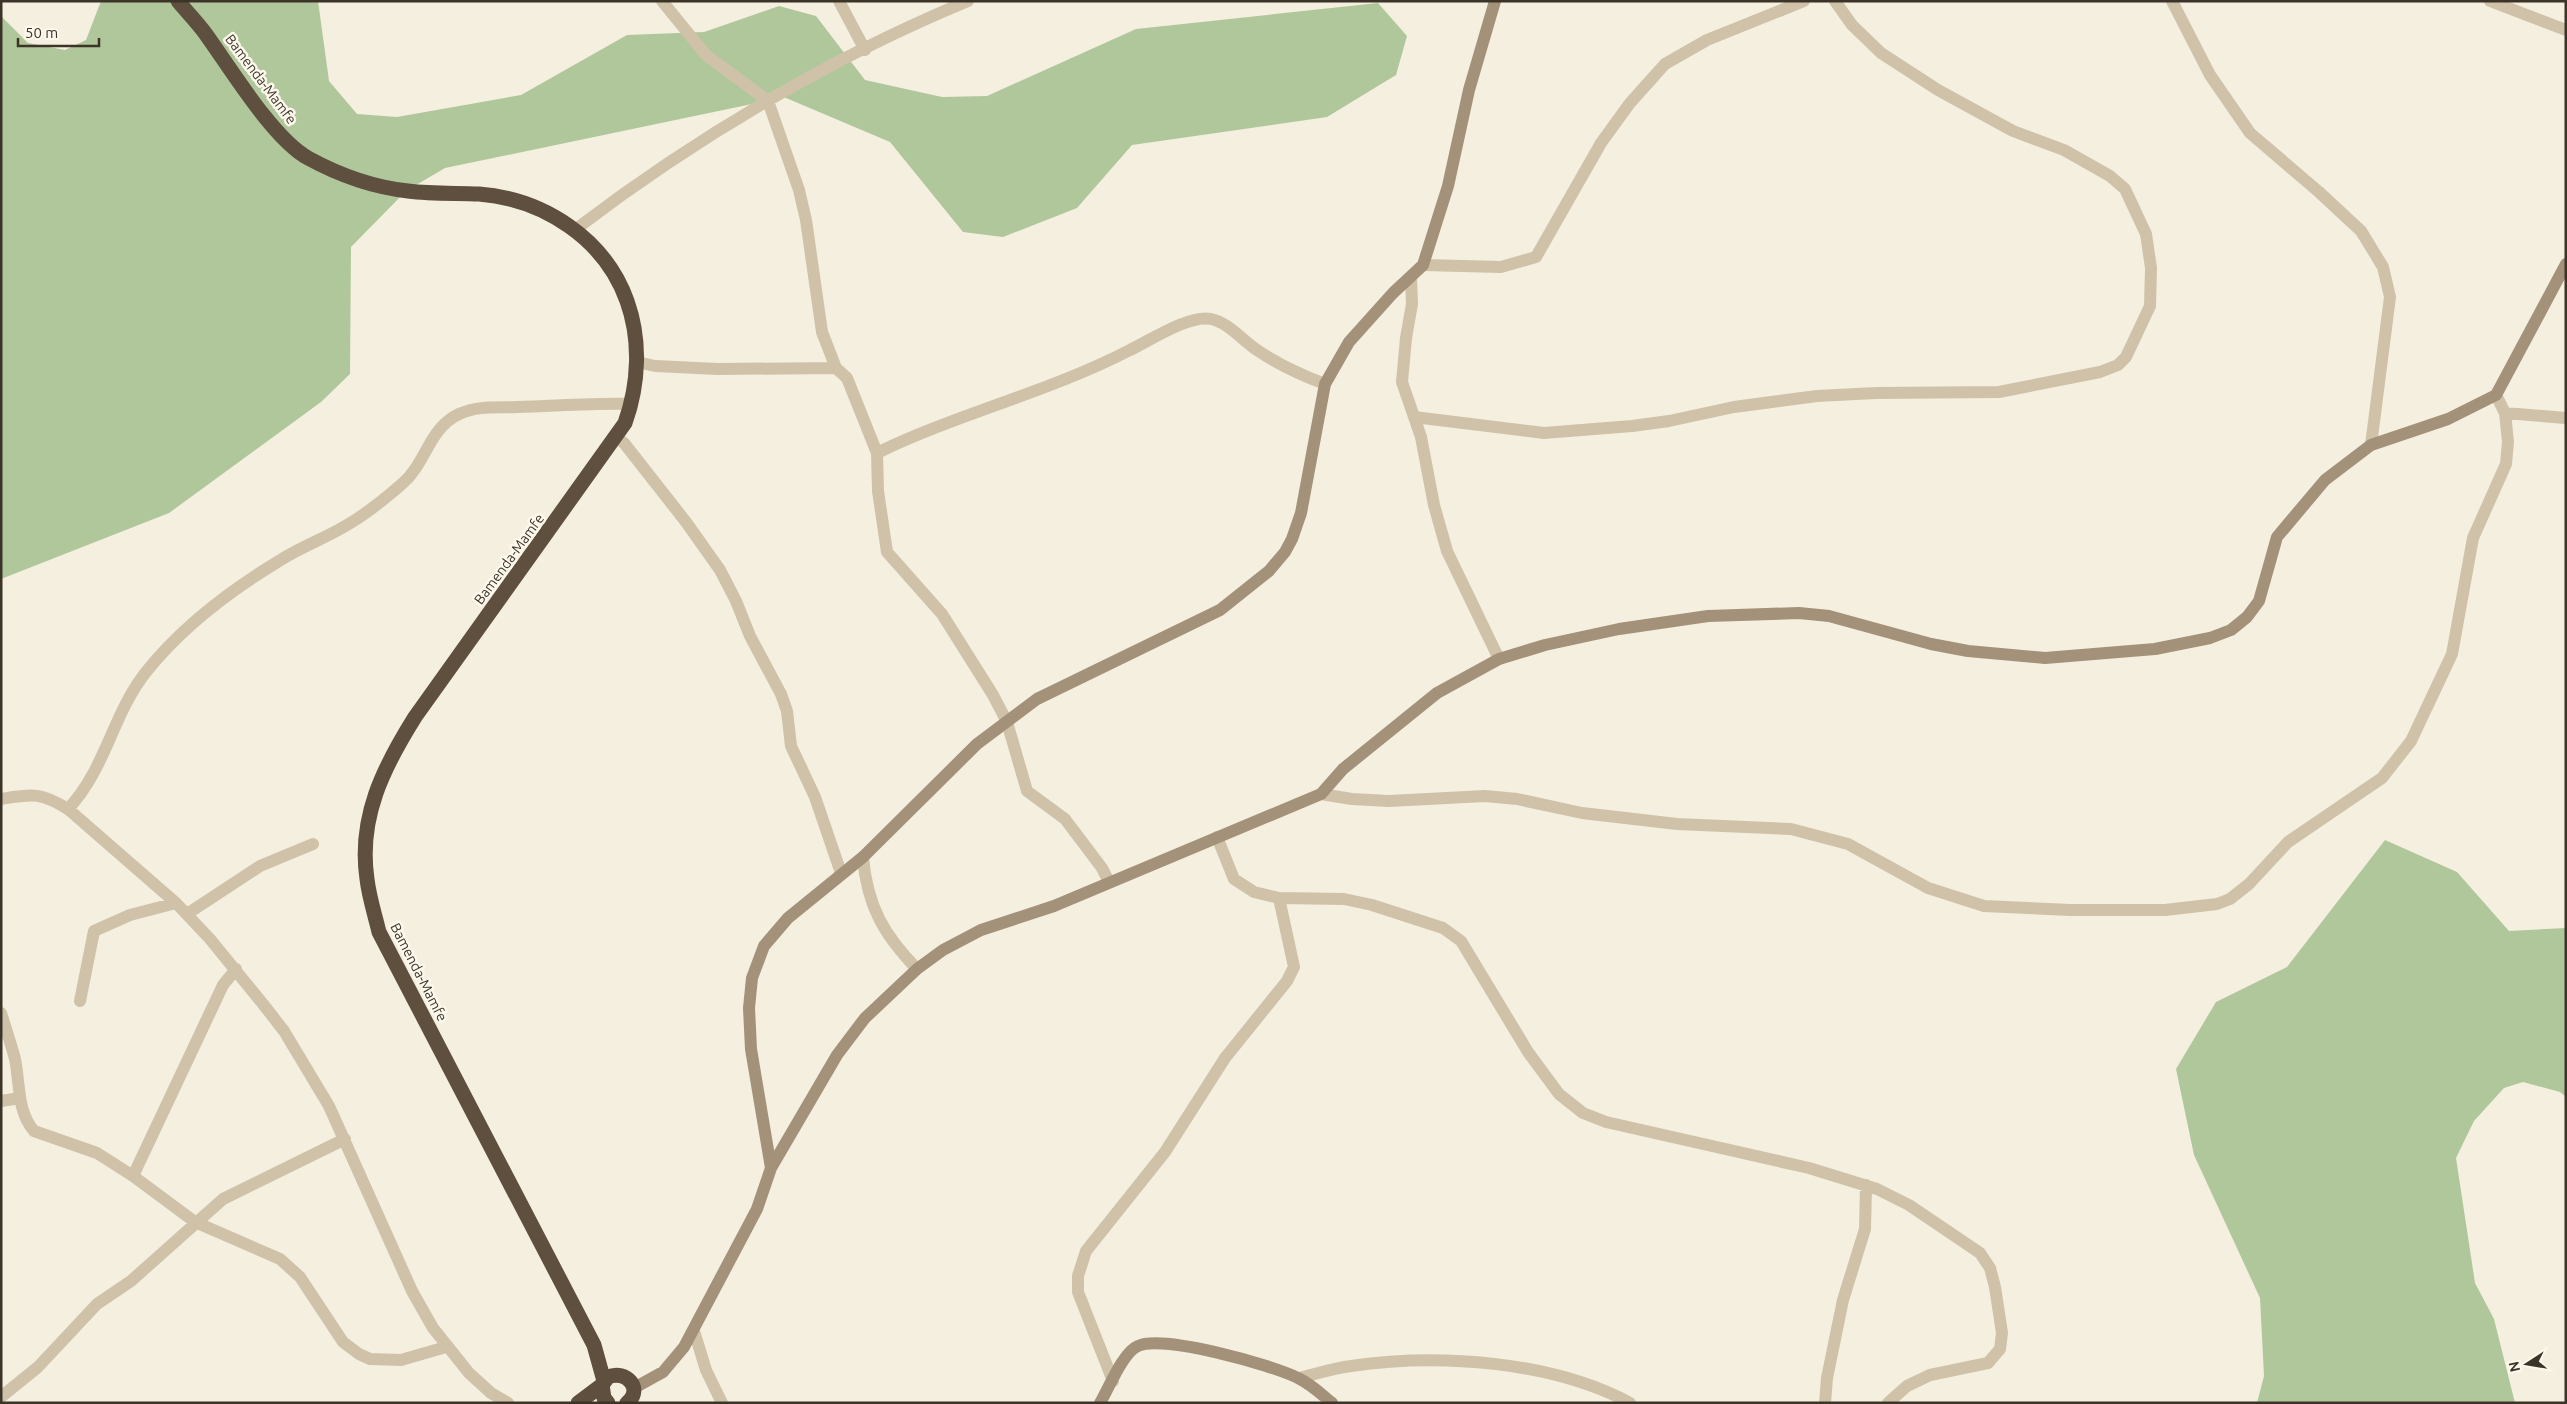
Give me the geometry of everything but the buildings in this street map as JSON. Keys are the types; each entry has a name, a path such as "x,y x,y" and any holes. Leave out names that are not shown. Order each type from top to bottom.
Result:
{"highway":[{"name":"Bamenda-Mamfe","path":"178,1 204,30 262,112 296,150 306,157 338,172 374,185 406,191 480,194 508,199 542,210 576,229 598,252 623,289 632,313 637,346 632,404 616,437 399,742 376,786 369,810 366,843 366,879 379,932 594,1345 603,1383 604,1398 608,1403"},
{"name":"Bamenda-Mamfe","path":"594,1345 620,1374 627,1377 634,1388"},
{"path":"578,1403 614,1374 620,1374"},
{"path":"627,1403 633,1395 634,1388"}],"street":[{"path":"662,1 706,55 768,101 806,220 822,332 836,368 847,378 877,453 878,491 886,552 942,614 993,695 1007,722 1021,777 1027,791 1065,819 1102,868 1109,882"},
{"path":"839,1 865,50"},
{"path":"576,229 675,159 768,101 865,50 968,1"},
{"path":"771,1168 751,1049 749,1008 752,978 764,946 788,918 863,857 970,750 1036,699 1204,620 1248,590 1269,571 1292,539 1301,512 1325,384 1349,342 1423,264 1448,186 1469,90 1495,1"},
{"path":"1423,264 1501,267 1536,257 1544,246 1601,143 1630,103 1665,64 1707,40 1804,1"},
{"path":"1414,417 1544,433 1669,421 1734,407 1816,396 1876,392 1999,392 2100,372 2118,365 2126,357 2150,306 2151,268 2146,234 2125,189 2110,176 2080,159 2013,131 1938,90 1881,53 1852,25 1835,1"},
{"path":"2172,1 2210,75 2250,133 2361,231 2382,267 2390,298 2371,445"},
{"path":"2490,1 2566,30"},
{"path":"634,1388 672,1364 694,1331 757,1209 771,1168 786,1146 837,1055 865,1018 917,969 943,950 981,930 1054,906 1321,794 1343,769 1407,714 1437,692 1499,659 1545,645 1619,629 1708,616 1799,614 1829,616 1931,644 1995,655 2045,658 2124,653 2210,638 2231,630 2247,617 2259,601 2276,536 2325,480 2371,445 2448,419 2496,395 2566,264"},
{"path":"1411,278 1412,304 1406,338 1402,382 1414,417 1448,552 1499,659"},
{"path":"877,453 954,420 1106,363 1166,332 1199,319 1209,318 1222,323 1257,350 1292,372 1325,384"},
{"path":"637,362 685,368 836,368"},
{"path":"1321,794 1352,799 1389,800 1486,796 1517,799 1582,813 1677,824 1791,829 1848,844 1928,888 1984,906 2053,910 2165,910 2217,904 2230,899 2249,884 2288,842 2382,778 2410,741 2452,654 2473,538 2506,464 2508,442 2505,413 2496,395"},
{"path":"68,809 87,788 94,776 120,711 146,672 176,640 239,588 280,560 352,523 390,494 412,476 442,425 458,415 488,406 632,404"},
{"path":"2505,413 2566,418"},
{"path":"616,437 624,443 686,522 720,570 736,601 750,636 781,694 787,711 792,746 815,797 841,874"},
{"path":"1,798 38,795 51,799 68,809 176,903 236,969 284,1031 310,1072 345,1139 412,1291 446,1347 479,1383 508,1403"},
{"path":"1217,838 1234,879 1254,892 1279,898 1344,899 1372,905 1443,928 1461,942 1528,1052 1559,1094 1582,1113 1606,1122 1809,1168 1866,1185 1909,1205 1980,1253 1990,1268 2001,1316 2000,1348 1988,1363 1930,1375 1907,1386 1888,1403"},
{"path":"187,914 260,866 312,844"},
{"path":"863,857 874,910 891,941 917,969"},
{"path":"1113,1381 1078,1292 1078,1276 1086,1251 1165,1152 1226,1058 1287,981 1294,967 1279,898"},
{"path":"80,1001 94,931 130,915 176,903"},
{"path":"133,1176 224,985 236,969"},
{"path":"1,1013 14,1059 20,1098 28,1124 34,1131 97,1153 133,1176 195,1222 242,1244 267,1252 289,1265 300,1277 343,1342 359,1354 370,1359 401,1360 446,1347"},
{"path":"1,1101 20,1098"},
{"path":"1,1397 38,1367 97,1304 130,1281 223,1199 345,1139"},
{"path":"1826,1403 1828,1378 1842,1300 1865,1229 1866,1185"},
{"path":"694,1331 706,1370 722,1403"},
{"path":"1100,1403 1129,1351 1145,1343 1225,1354 1266,1365 1299,1378 1332,1403"},
{"path":"1299,1378 1350,1366 1427,1361 1503,1365 1590,1384 1630,1403"}],"green space":[{"path":"101,1 318,1 329,81 357,114 397,117 521,95 627,35 704,32 779,6 816,16 865,80 942,97 987,96 1136,29 1378,3 1407,36 1396,75 1327,117 1132,145 1077,208 1003,237 963,232 890,142 779,95 767,101 445,168 406,191 351,247 350,374 321,402 169,513 1,579 1,16 28,43 65,50 86,40"},
{"path":"2385,840 2457,872 2509,931 2566,928 2566,1097 2560,1092 2523,1082 2504,1088 2474,1121 2456,1158 2475,1283 2494,1319 2515,1403 2257,1403 2264,1376 2260,1298 2194,1155 2176,1069 2216,1002 2287,967"}]}
